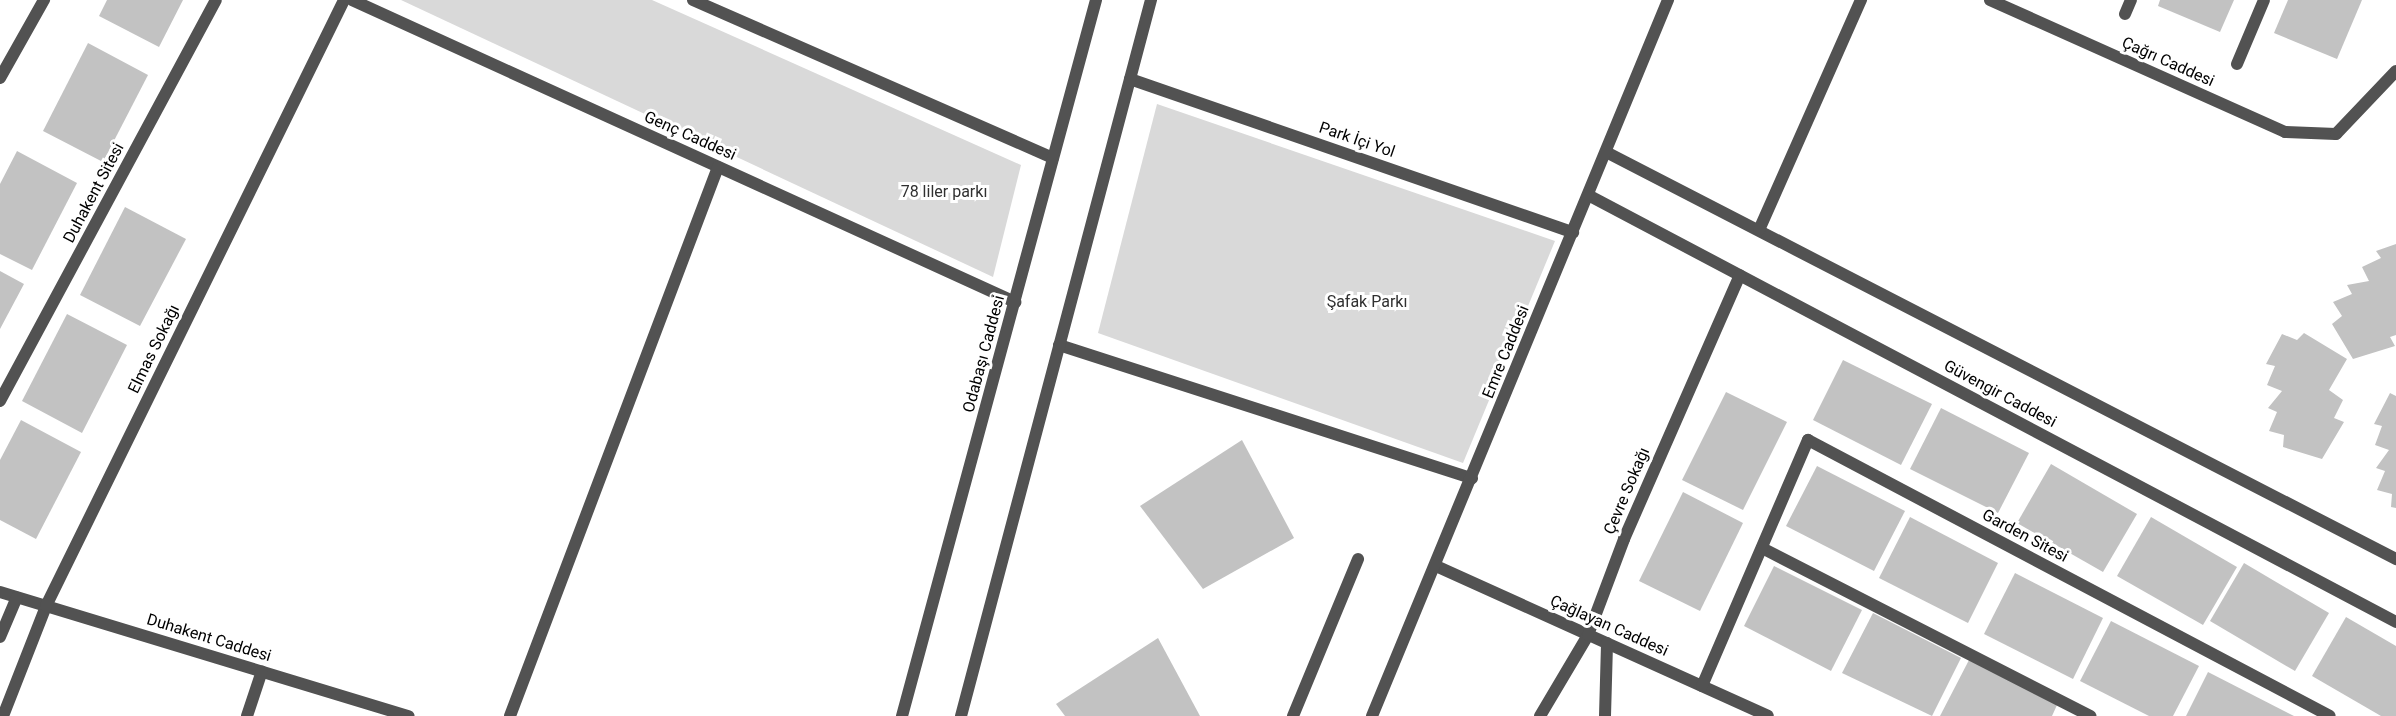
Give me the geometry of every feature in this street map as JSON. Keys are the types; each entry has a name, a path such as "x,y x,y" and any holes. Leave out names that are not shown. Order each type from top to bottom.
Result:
{"street":[{"path":"0,78 44,0"},
{"name":"Duhakent Sitesi","path":"0,401 216,0"},
{"name":"Elmas Sokağı","path":"3,716 46,606 344,0"},
{"name":"Genç Caddesi","path":"352,0 1015,302"},
{"path":"693,0 1053,158"},
{"name":"Odabaşı Caddesi","path":"902,716 1096,0"},
{"path":"961,716 1152,0"},
{"name":"Emre Caddesi","path":"1372,716 1436,566 1668,0"},
{"path":"1759,230 1861,0"},
{"name":"Çağrı Caddesi","path":"1990,0 2285,132 2336,134 2396,71"},
{"path":"2125,14 2131,0"},
{"path":"2237,64 2264,0"},
{"name":"Park İçi Yol","path":"1130,79 1574,232"},
{"name":"Güvengir Caddesi","path":"1606,152 2396,560"},
{"path":"510,716 718,167"},
{"name":"Güvengir Caddesi","path":"1588,195 2396,622"},
{"name":"Çevre Sokağı","path":"1540,716 1588,635 1624,539 1740,275"},
{"path":"1059,345 1472,478"},
{"name":"Garden Sitesi","path":"1702,686 1808,440 2330,716"},
{"path":"1762,548 2091,716"},
{"path":"1293,716 1358,559"},
{"name":"Çağlayan Caddesi","path":"1436,566 1768,716"},
{"name":"Duhakent Caddesi","path":"0,592 409,716"},
{"path":"0,637 17,597"},
{"path":"1605,716 1607,643"},
{"path":"247,716 262,671"}],"green space":[{"name":"78 liler parkı","path":"401,0 652,0 1021,165 993,277"},
{"name":"Şafak Parkı","path":"1157,104 1555,241 1463,463 1098,333"}],"building":[{"path":"107,0 183,0 159,47 99,16"},
{"path":"2160,0 2234,0 2220,32 2158,6"},
{"path":"2288,0 2362,0 2337,59 2274,33"},
{"path":"88,43 148,75 103,162 43,131"},
{"path":"17,151 77,183 32,270 0,254 0,184"},
{"path":"125,207 186,239 140,326 80,295"},
{"path":"2396,244 2396,335 2390,337 2395,346 2353,359 2332,324 2342,316 2333,302 2352,294 2347,285 2369,281 2362,267 2381,258 2376,251"},
{"path":"0,271 24,284 0,329"},
{"path":"67,314 127,345 82,433 22,401"},
{"path":"2304,333 2347,359 2329,390 2343,400 2334,418 2344,422 2322,459 2283,447 2284,435 2269,431 2277,412 2268,408 2282,391 2267,385 2275,366 2266,364 2282,334 2297,340"},
{"path":"1843,360 1932,404 1901,465 1813,420"},
{"path":"1726,392 1787,422 1743,510 1682,480"},
{"path":"2390,393 2396,396 2396,508 2391,507 2392,494 2377,490 2385,471 2376,468 2389,450 2375,445 2382,426 2374,424"},
{"path":"1941,408 2029,453 1998,513 1910,469"},
{"path":"21,420 81,452 36,539 0,520 0,460"},
{"path":"1242,440 1294,538 1203,589 1140,506"},
{"path":"2051,464 2137,514 2103,572 2017,523"},
{"path":"1817,466 1905,511 1874,571 1786,526"},
{"path":"1683,492 1743,523 1700,611 1639,581"},
{"path":"1910,517 1998,563 1968,623 1879,578"},
{"path":"2151,517 2237,567 2203,625 2117,576"},
{"path":"2244,563 2329,613 2295,671 2210,621"},
{"path":"1774,566 1862,610 1831,671 1744,626"},
{"path":"2015,573 2103,618 2073,679 1984,634"},
{"path":"1873,613 1961,658 1932,716 1842,673"},
{"path":"2346,617 2396,646 2396,716 2381,716 2312,676"},
{"path":"2111,621 2199,666 2173,716 2149,716 2080,681"},
{"path":"1158,638 1200,716 1065,716 1056,704"},
{"path":"1969,660 2057,705 2052,716 1940,716"},
{"path":"2208,672 2294,716 2186,716"}]}
